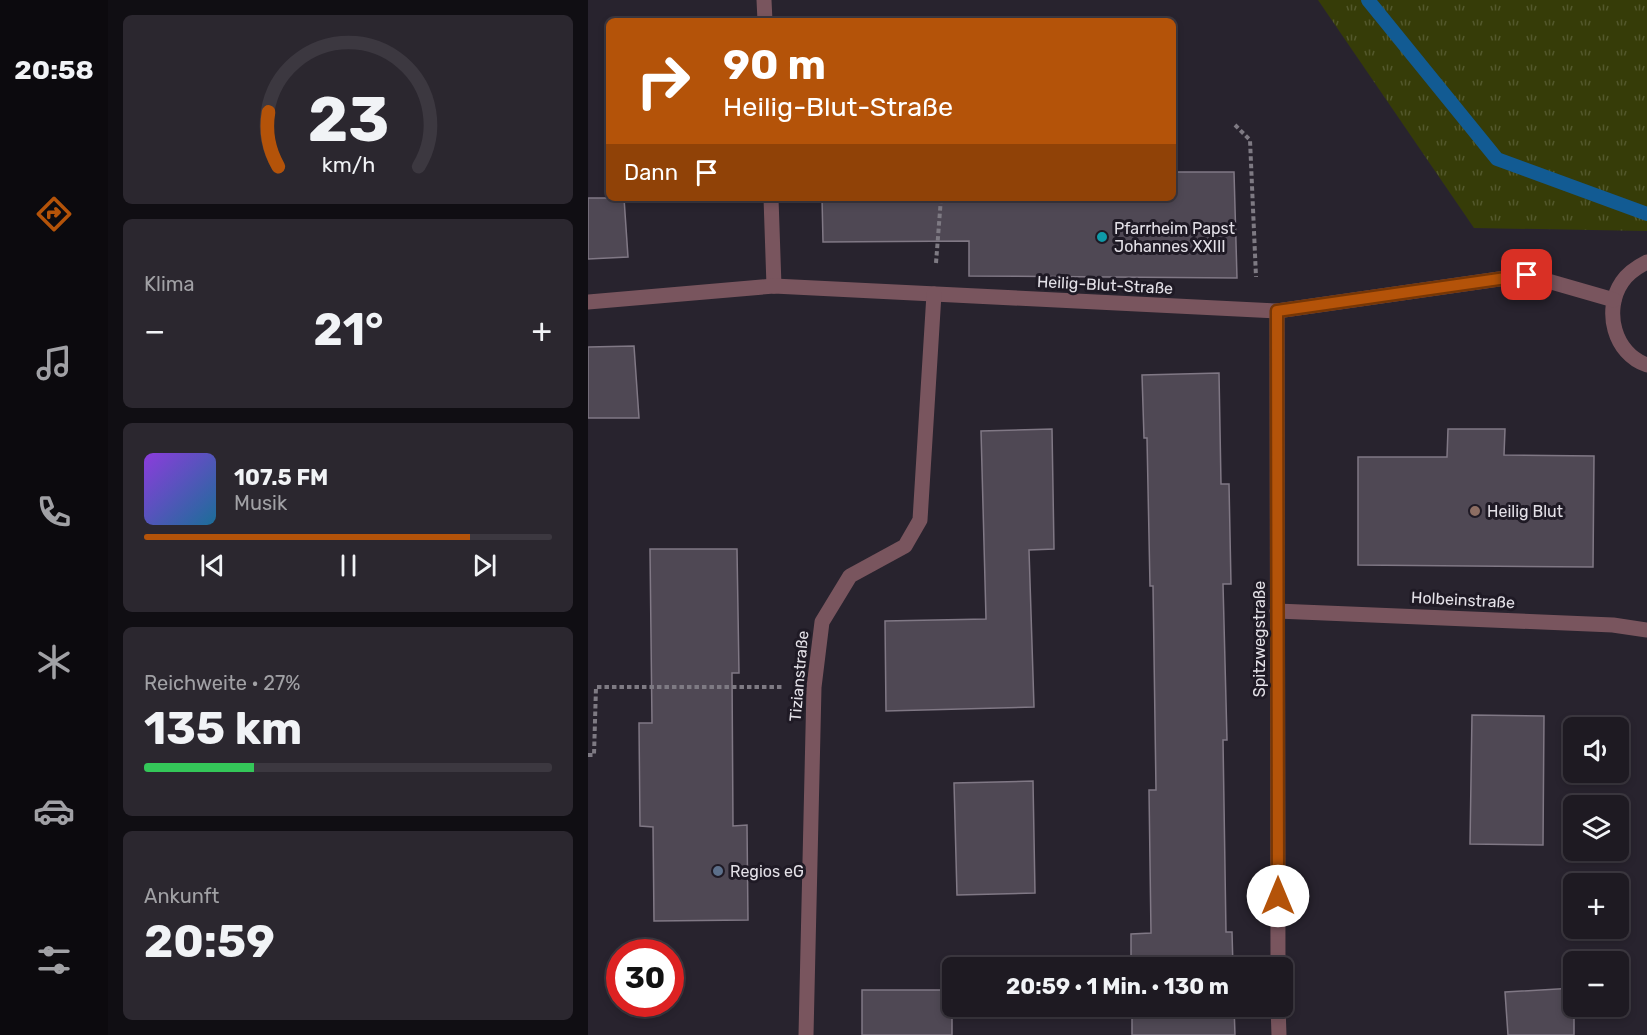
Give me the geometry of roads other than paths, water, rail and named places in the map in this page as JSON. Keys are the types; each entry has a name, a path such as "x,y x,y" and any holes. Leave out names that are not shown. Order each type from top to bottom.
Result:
{"street":[{"path":"764,0 765,18"},
{"path":"771,201 774,286"},
{"path":"1647,262 1634,269 1621,283 1614,300 1612,318 1617,336 1627,351 1647,365"},
{"name":"Heilig-Blut-Straße","path":"588,302 774,286 1277,311 1527,275 1614,300"},
{"name":"Tizianstraße","path":"806,1035 813,687 822,622 850,576 905,546 920,520 934,294"},
{"name":"Spitzwegstraße","path":"1277,311 1278,957"},
{"name":"Holbeinstraße","path":"1277,611 1613,625 1647,630"},
{"path":"1278,1017 1279,1035"}],"waterway":[{"path":"1368,0 1497,159 1647,214"}],"place":[{"name":"Pfarrheim Papst Johannes XXIII","path":"1102,237"},
{"name":"Heilig Blut","path":"1475,511"},
{"name":"Regios eG","path":"718,871"}]}
